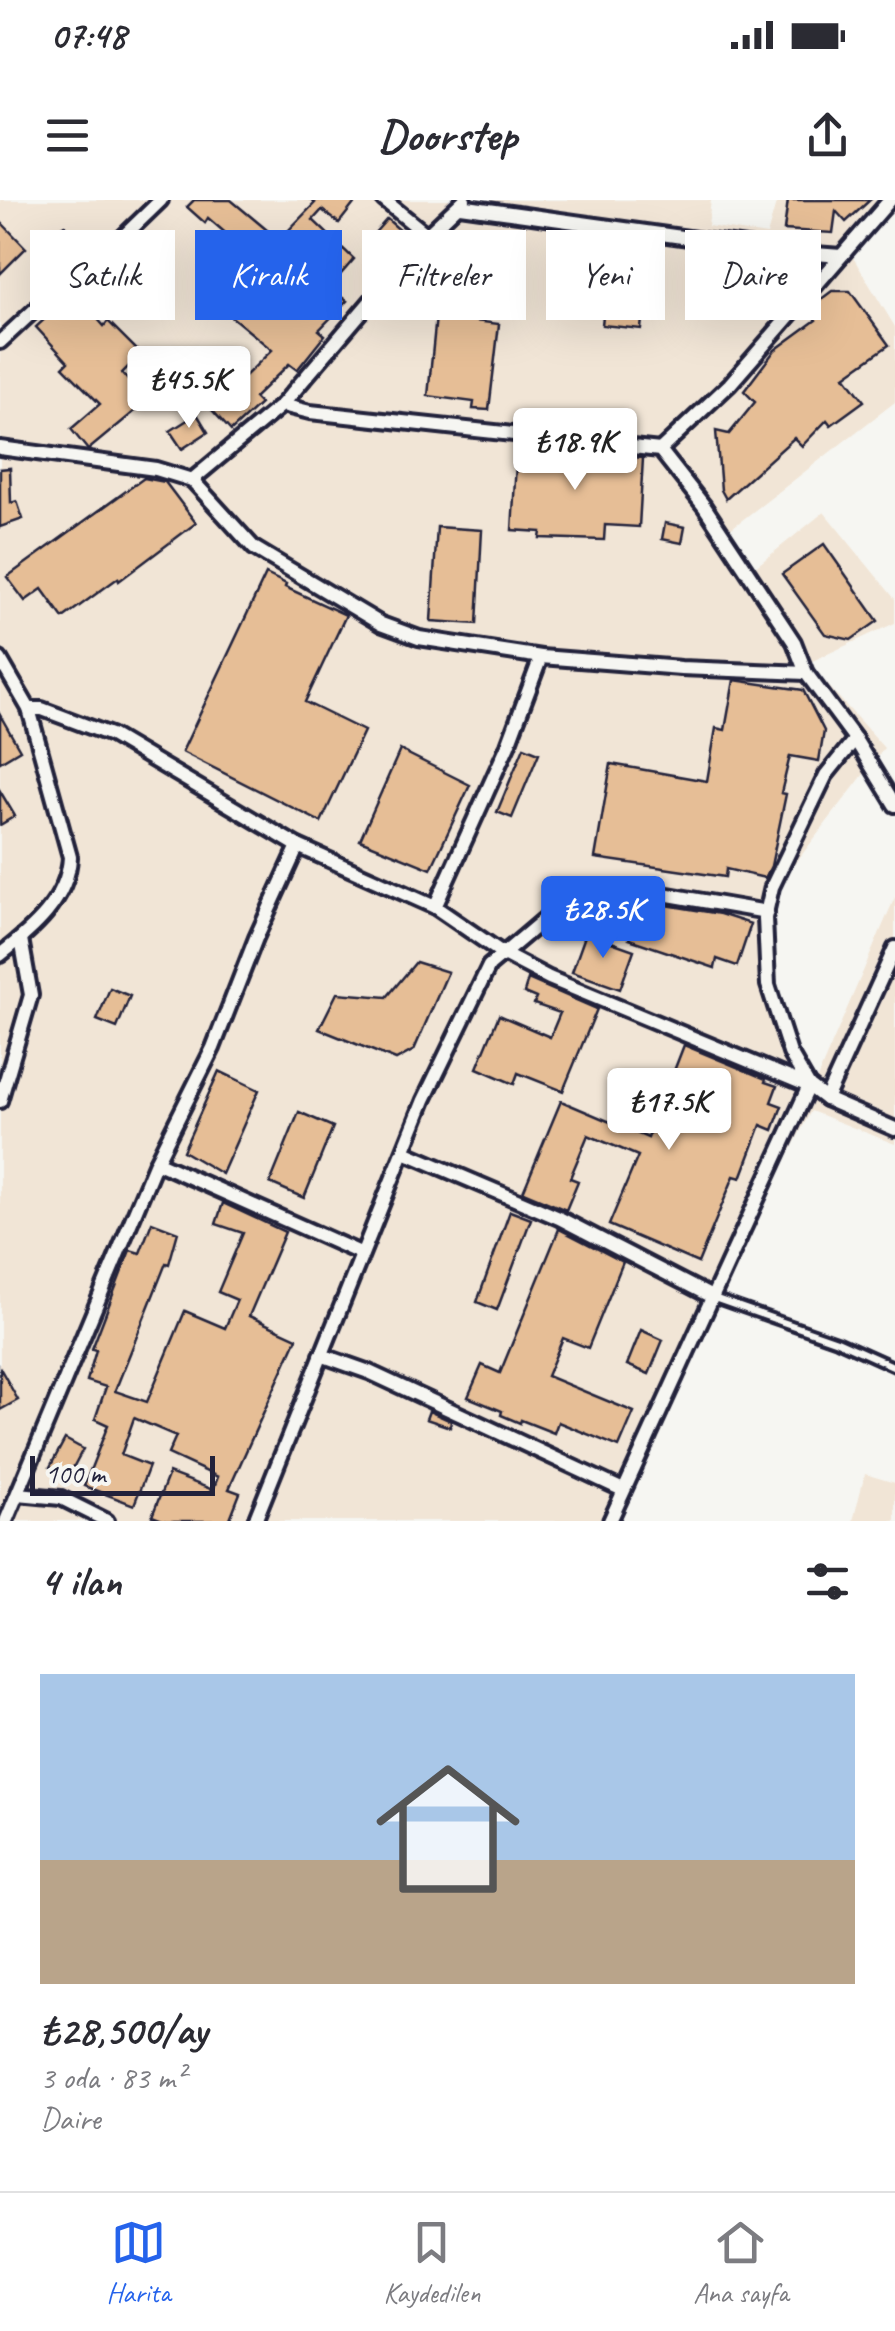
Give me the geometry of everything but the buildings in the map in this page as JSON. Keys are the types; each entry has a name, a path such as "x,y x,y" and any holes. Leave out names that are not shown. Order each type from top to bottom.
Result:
{"street":[{"path":"0,342 41,304 98,261 162,200"},
{"path":"384,200 420,230"},
{"path":"660,450 730,384 890,200"},
{"path":"433,230 462,203 789,252 841,256"},
{"path":"192,480 282,405 362,312"},
{"path":"282,405 310,412 660,450 704,506 794,642 806,673 855,739 895,804"},
{"path":"0,448 156,470 192,480 254,548 381,624 419,638 542,657 806,673"},
{"path":"435,907 508,745 542,657"},
{"path":"0,659 30,709 70,857 70,872 57,901 0,955"},
{"path":"30,709 42,709 111,735 298,846 435,907 504,955 550,978 809,1086 826,1099 895,1129"},
{"path":"809,1086 790,1053 774,1010 768,985 766,912 772,887 826,775 855,739"},
{"path":"6,1521 156,1162 213,1048 256,938 298,846"},
{"path":"255,1521 360,1252 424,1100 488,966 560,906 583,894 634,889 766,912"},
{"path":"0,1101 31,994 21,939"},
{"path":"826,1099 895,948"},
{"path":"610,1521 809,1086"},
{"path":"404,1152 560,1218 712,1297"},
{"path":"156,1162 360,1252"},
{"path":"322,1355 369,1372 623,1490"},
{"path":"18,1494 61,1498 107,1521"}],"lane":[{"path":"712,1297 836,1340 895,1368"}],"shaded area":[{"path":"0,200 711,200 708,226 734,230 685,230 685,320 821,320 821,230 768,230 777,200 882,200 848,249 895,327 895,402 724,534 753,569 824,512 895,599 895,623 808,663 884,748 763,905 774,1008 816,1081 895,897 895,1144 811,1111 730,1268 614,1521 0,1521"},
{"path":"865,1474 895,1483 895,1521 853,1521"}]}
